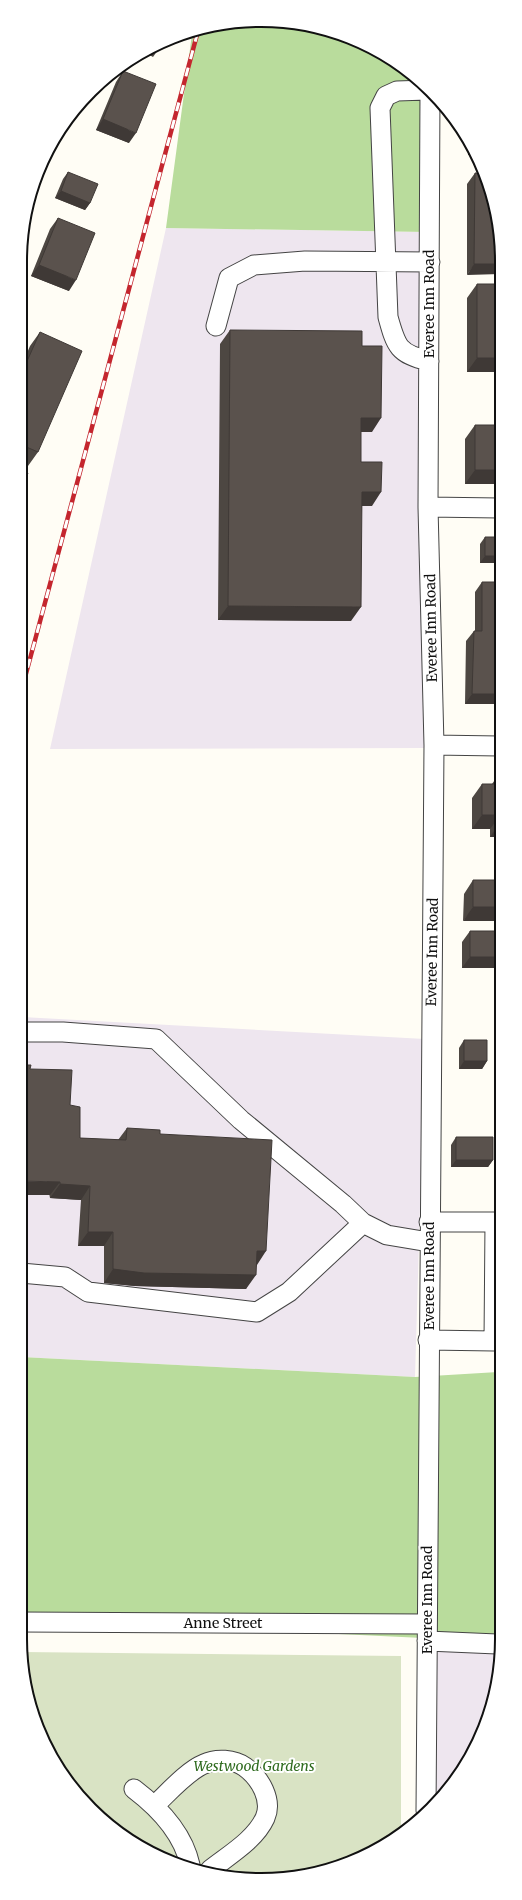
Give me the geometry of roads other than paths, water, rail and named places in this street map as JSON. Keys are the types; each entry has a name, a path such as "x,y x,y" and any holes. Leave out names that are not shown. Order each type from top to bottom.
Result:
{"street":[{"path":"420,90 397,91 386,96 380,108 388,317 393,335 400,348 411,357 429,361"},
{"name":"Everee Inn Road","path":"426,1804 428,1340 434,745 428,507 430,100"},
{"path":"216,326 229,278 254,266 306,261 430,262"},
{"path":"428,507 495,508"},
{"path":"434,745 495,746"},
{"path":"27,1032 63,1032 156,1039 241,1120 343,1204 363,1223 387,1235 429,1242"},
{"path":"429,1222 495,1222"},
{"path":"27,1274 65,1277 88,1292 257,1312 289,1292 363,1223"},
{"path":"428,1340 495,1341"},
{"name":"Anne Street","path":"27,1622 427,1632 495,1643"},
{"path":"155,1805 203,1764 216,1760 231,1762 245,1767 264,1788 267,1801 266,1817 256,1834 212,1868"},
{"path":"134,1789 155,1805 180,1838 189,1862"}],"railway":[{"path":"27,670 197,36"}],"park label":[{"name":"Westwood Gardens","path":"254,1766"}]}
